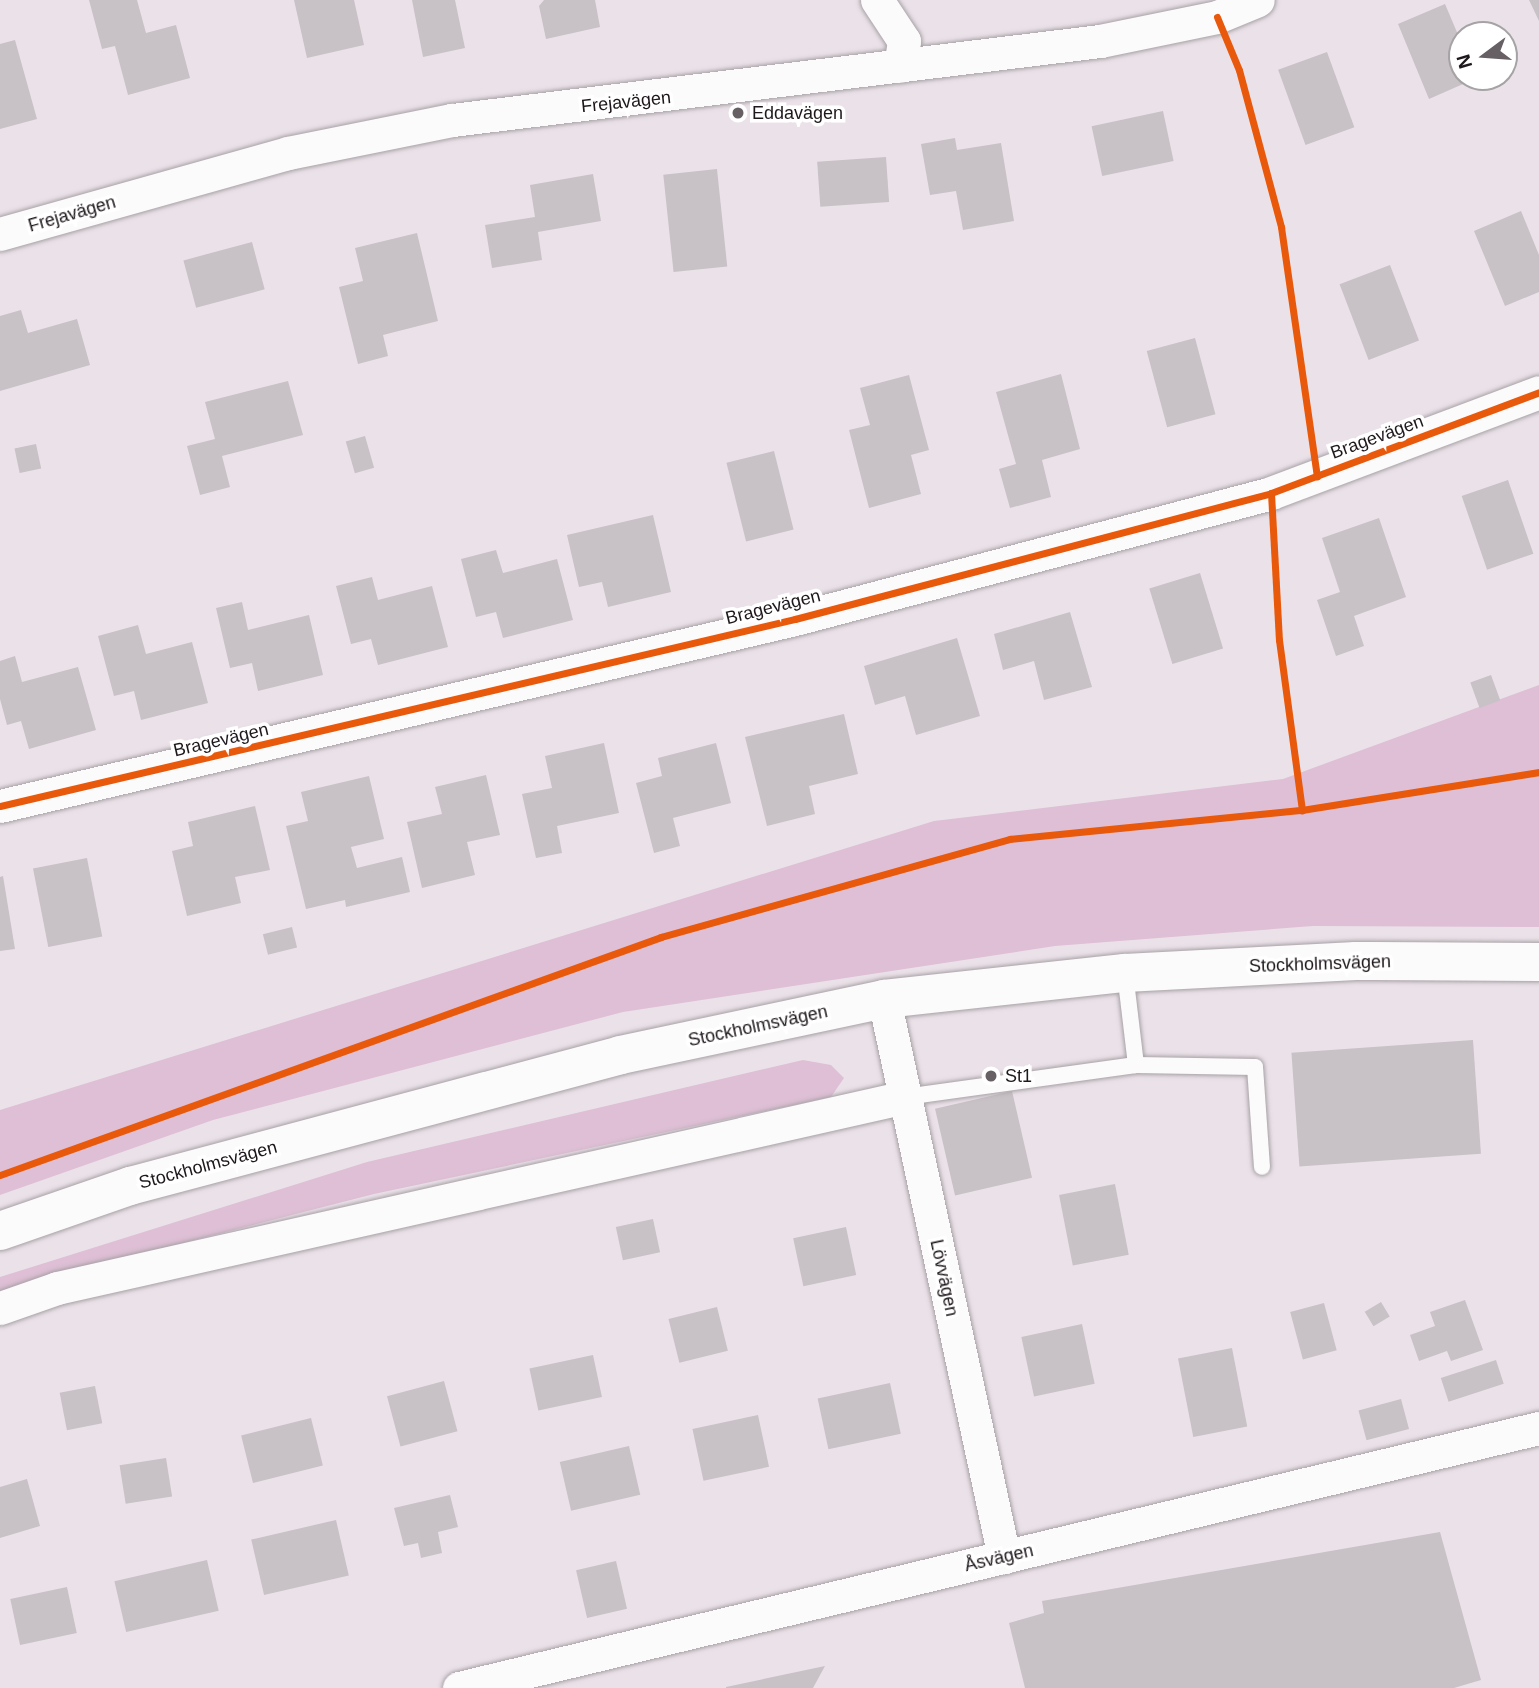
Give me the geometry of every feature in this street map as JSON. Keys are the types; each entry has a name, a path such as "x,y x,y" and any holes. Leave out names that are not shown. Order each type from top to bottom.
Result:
{"main road":[{"name":"Stockholmsvägen","path":"0,1231 130,1186 621,1055 884,999 1125,973 1356,961 1539,962"}],"street":[{"path":"877,0 904,41 900,66"},
{"name":"Frejavägen","path":"0,234 288,153 452,120 1100,41 1217,17 1258,0"},
{"name":"Bragevägen","path":"0,806 781,622 1271,493 1539,392"},
{"name":"Lövvägen","path":"884,999 1004,1557"},
{"path":"0,1308 71,1284 905,1097"},
{"name":"Åsvägen","path":"459,1688 1539,1428"}],"lane":[{"path":"1125,973 1136,1065"},
{"path":"905,1097 1136,1065 1255,1067 1262,1167"}],"shaded area":[{"path":"1539,685 1539,927 1313,926 1055,946 623,1012 213,1120 0,1195 0,1110 934,821 1283,779"},
{"path":"803,1060 831,1065 844,1078 831,1097 374,1194 70,1272 0,1297 0,1277 367,1162"}],"building":[{"path":"89,0 137,0 146,33 176,25 190,78 128,95 115,46 102,49"},
{"path":"294,0 354,0 364,45 307,58"},
{"path":"412,0 455,0 465,48 423,57"},
{"path":"544,0 595,0 600,27 546,39 539,6"},
{"path":"1529,0 1539,0 1539,21"},
{"path":"1445,4 1452,21 1448,21 1448,91 1429,99 1398,24"},
{"path":"15,40 37,119 0,129 0,44"},
{"path":"1327,52 1354,127 1305,145 1278,70"},
{"path":"1163,111 1174,161 1102,176 1092,126"},
{"path":"955,138 957,150 1001,143 1014,221 963,230 956,191 930,195 921,144"},
{"path":"886,157 889,202 820,207 817,162"},
{"path":"717,169 727,266 674,272 663,175"},
{"path":"593,174 601,221 538,232 542,260 492,268 485,225 535,217 530,185"},
{"path":"1521,211 1539,255 1539,292 1505,306 1474,231"},
{"path":"417,233 438,321 383,335 388,356 358,364 339,287 363,281 355,248"},
{"path":"252,242 265,289 196,308 183,260"},
{"path":"1390,265 1419,341 1369,360 1340,284"},
{"path":"21,310 28,333 77,319 90,365 0,391 0,316"},
{"path":"1195,338 1215,414 1167,427 1147,351"},
{"path":"1061,374 1080,449 1042,460 1051,497 1010,508 999,469 1016,464 996,392"},
{"path":"909,375 929,450 911,455 921,494 869,508 849,430 870,425 860,388"},
{"path":"288,381 303,435 222,456 230,487 200,495 187,446 215,439 205,402"},
{"path":"365,436 374,468 355,473 346,442"},
{"path":"36,444 41,468 20,473 14,449"},
{"path":"774,451 794,530 746,541 726,463"},
{"path":"1508,480 1533,554 1487,570 1462,496"},
{"path":"653,515 671,592 608,607 602,582 579,587 567,535"},
{"path":"1379,518 1406,597 1354,616 1364,646 1336,656 1317,600 1340,592 1322,538"},
{"path":"496,550 503,573 557,559 573,620 503,638 496,612 476,617 461,559"},
{"path":"1200,573 1223,649 1172,664 1149,588"},
{"path":"372,577 378,600 432,586 448,647 378,665 371,639 351,644 336,586"},
{"path":"242,602 248,630 309,615 323,675 258,691 252,663 230,668 216,608"},
{"path":"1070,612 1092,687 1044,700 1034,661 1003,670 994,634"},
{"path":"138,625 146,654 192,642 208,703 141,720 134,691 114,696 98,636"},
{"path":"957,638 980,716 916,735 905,696 875,705 864,666"},
{"path":"15,656 22,682 78,667 96,730 29,749 21,721 7,725 0,699 0,661"},
{"path":"1491,675 1500,700 1480,708 1470,683"},
{"path":"844,714 858,774 809,786 815,814 767,826 745,737"},
{"path":"604,743 619,813 557,826 562,853 536,858 522,794 552,788 545,756"},
{"path":"716,743 731,803 673,818 680,846 654,853 636,783 662,776 658,758"},
{"path":"486,775 500,835 467,842 475,875 422,888 407,822 442,814 435,787"},
{"path":"369,776 384,839 351,847 357,868 402,857 410,892 346,907 345,900 306,909 286,826 308,821 301,792"},
{"path":"255,806 270,870 235,877 241,903 187,916 172,851 193,846 188,822"},
{"path":"87,858 102,937 48,947 33,868"},
{"path":"3,876 15,949 0,951 0,877"},
{"path":"292,927 297,947 268,955 263,934"},
{"path":"1473,1040 1481,1154 1299,1166 1291,1053"},
{"path":"1012,1091 1032,1178 955,1195 935,1109"},
{"path":"1115,1184 1129,1255 1073,1266 1059,1195"},
{"path":"653,1219 660,1252 623,1260 616,1227"},
{"path":"846,1227 856,1275 803,1286 793,1238"},
{"path":"1465,1300 1483,1350 1451,1361 1447,1351 1419,1361 1410,1335 1435,1326 1430,1312"},
{"path":"1381,1302 1390,1317 1373,1326 1365,1312"},
{"path":"1324,1303 1337,1350 1303,1359 1290,1312"},
{"path":"717,1307 728,1351 679,1363 668,1319"},
{"path":"1082,1324 1095,1384 1034,1397 1021,1337"},
{"path":"1232,1348 1247,1427 1193,1437 1178,1358"},
{"path":"593,1355 602,1397 538,1411 529,1369"},
{"path":"1496,1360 1504,1384 1449,1402 1441,1378"},
{"path":"444,1381 457,1431 400,1446 387,1396"},
{"path":"890,1383 901,1434 828,1449 818,1398"},
{"path":"95,1386 102,1423 67,1430 60,1393"},
{"path":"1401,1399 1409,1429 1367,1440 1358,1410"},
{"path":"758,1415 769,1467 703,1481 692,1429"},
{"path":"311,1418 323,1466 253,1483 241,1435"},
{"path":"629,1446 640,1495 571,1511 560,1462"},
{"path":"166,1458 172,1497 126,1504 120,1465"},
{"path":"27,1479 40,1526 0,1538 0,1487"},
{"path":"450,1495 458,1527 438,1532 442,1553 421,1558 418,1543 404,1546 394,1508"},
{"path":"336,1520 349,1576 264,1595 251,1540"},
{"path":"1440,1532 1481,1680 1454,1688 1025,1688 1009,1623 1044,1613 1042,1601"},
{"path":"207,1560 219,1611 126,1632 114,1581"},
{"path":"616,1561 627,1609 587,1618 576,1570"},
{"path":"67,1587 77,1633 20,1645 10,1599"},
{"path":"825,1666 813,1688 726,1688 726,1687"}],"cycle path":[{"path":"1217,17 1239,70 1281,227 1317,476"},
{"path":"0,806 795,619 1271,493 1539,392"},
{"path":"1271,493 1279,640 1302,810"},
{"path":"0,1175 661,937 1010,839 1302,810 1539,772"}],"place":[{"name":"Eddavägen","path":"738,113"},
{"name":"St1","path":"991,1076"}]}
